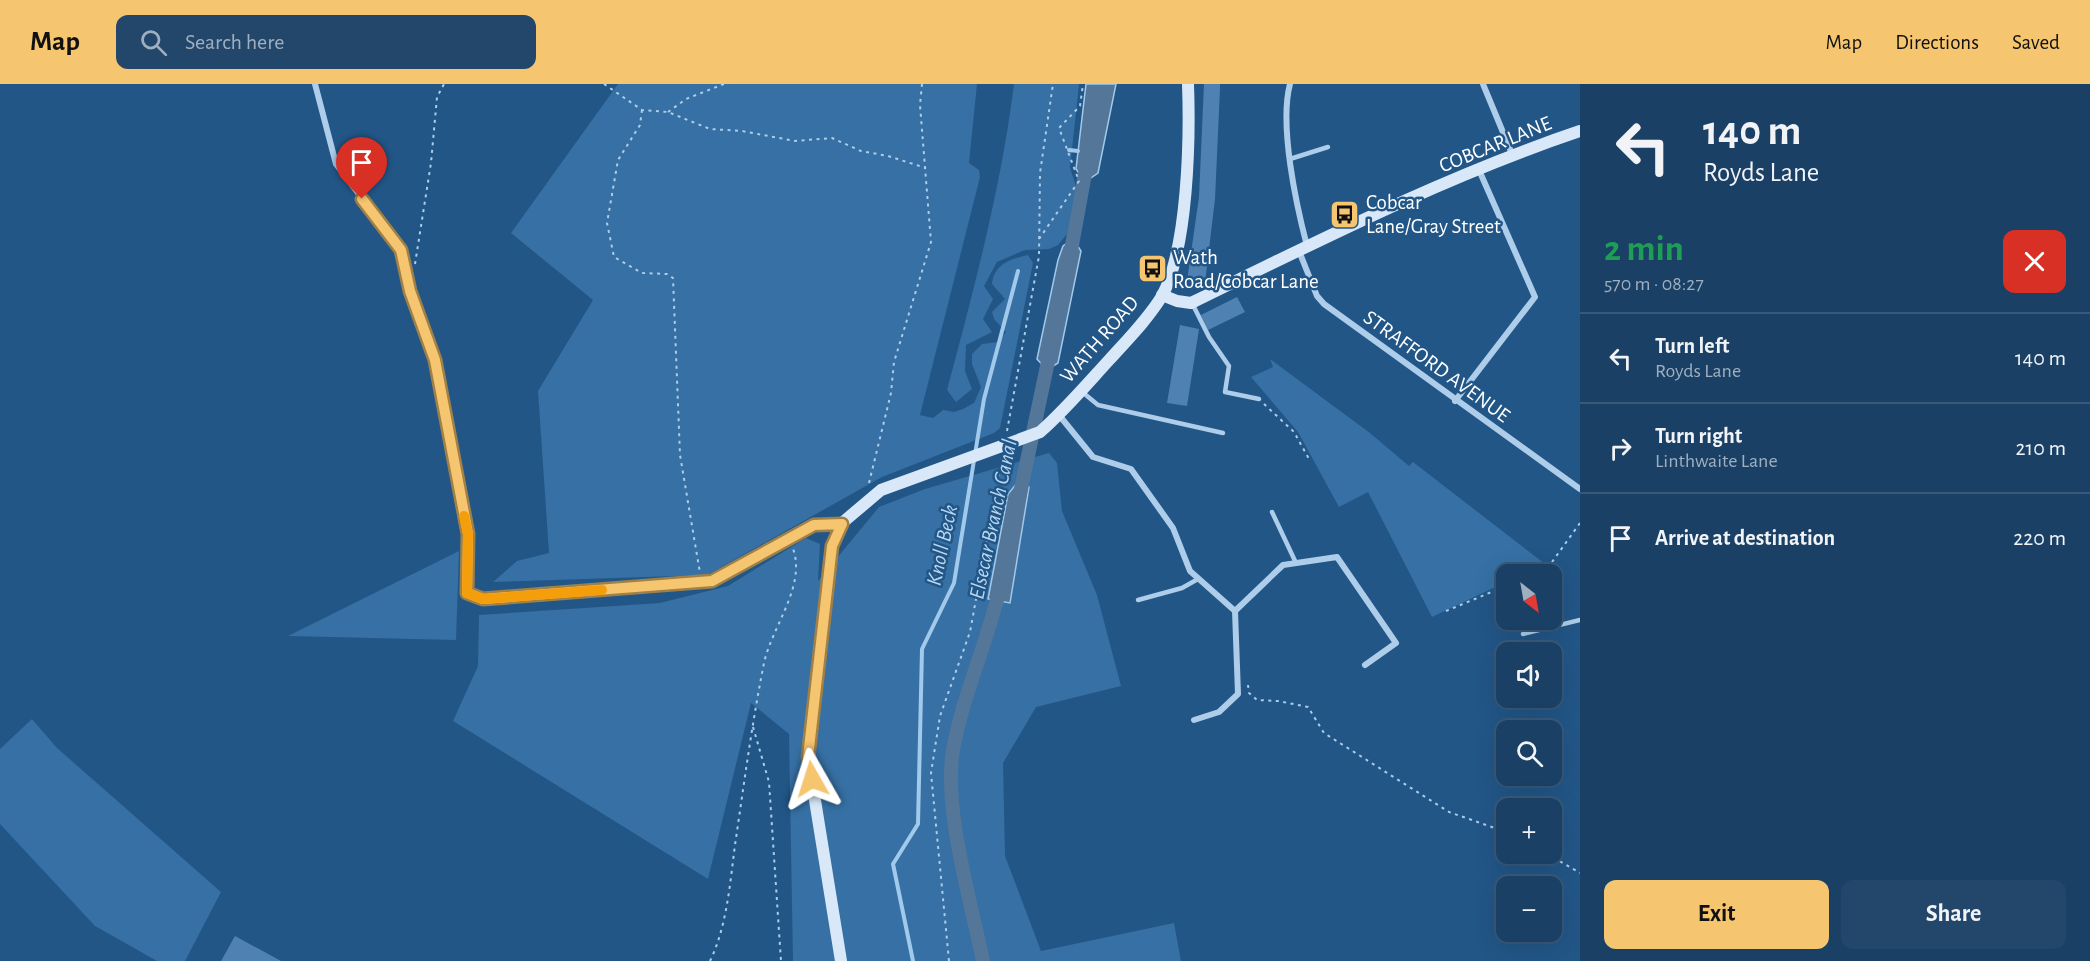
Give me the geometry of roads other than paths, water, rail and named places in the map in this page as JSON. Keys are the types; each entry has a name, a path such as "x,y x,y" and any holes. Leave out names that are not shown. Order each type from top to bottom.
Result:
{"main road":[{"name":"WATH ROAD","path":"842,524 881,490 1040,432 1059,415 1139,328 1162,295 1181,231 1189,116 1188,84"},
{"name":"COBCAR LANE","path":"1191,303 1303,248 1512,154 1580,131"},
{"path":"1162,295 1191,303"},
{"path":"842,524 832,546 808,757 842,961"}],"street":[{"path":"315,84 336,164 401,250 410,291 435,360 468,534 467,593 483,599 712,581 814,525 842,524"},
{"name":"STRAFFORD AVENUE","path":"1290,84 1286,96 1290,159 1303,248 1317,296 1324,304 1455,401 1580,489"},
{"path":"1483,84 1512,154"},
{"path":"1455,401 1535,297 1479,170"},
{"path":"1059,415 1093,457 1131,469 1173,528 1190,571 1235,611 1238,694 1219,712 1194,720"},
{"path":"1235,611 1283,565 1337,557 1396,643 1365,665"}],"lane":[{"path":"1290,159 1328,147"},
{"path":"1191,303 1209,337 1229,366 1225,392 1259,399"},
{"path":"1081,391 1098,405 1223,433"},
{"path":"1272,512 1296,563"},
{"path":"1138,600 1182,588 1198,579"},
{"path":"1522,634 1580,620"}],"waterway":[{"path":"1069,150 1078,151"},
{"name":"Elsecar Branch Canal","path":"1070,256 1087,163"},
{"name":"Knoll Beck","path":"913,961 893,864 918,824 922,649 954,583 984,399 1018,271"},
{"name":"Elsecar Branch Canal","path":"1018,503 1050,352"},
{"name":"Elsecar Branch Canal","path":"983,961 955,827 951,774 957,729 1001,583"}],"place":[{"name":"Cobcar Lane/Gray Street","path":"1345,214"},
{"name":"Wath Road/Cobcar Lane","path":"1152,269"}]}
